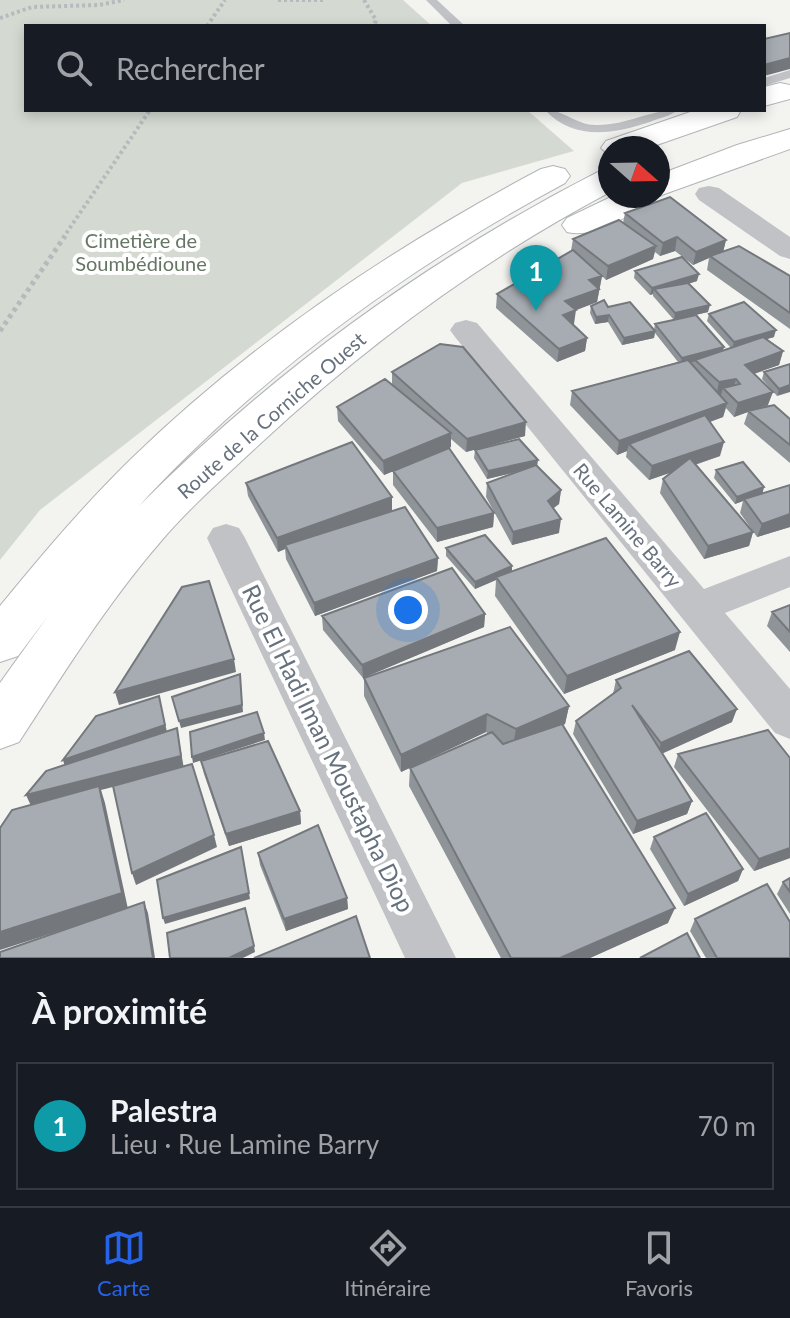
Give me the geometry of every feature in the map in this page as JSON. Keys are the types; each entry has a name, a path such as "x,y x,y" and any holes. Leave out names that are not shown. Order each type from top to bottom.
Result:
{"highway":[{"path":"651,136 720,112"},
{"path":"670,151 742,112"},
{"path":"670,182 790,139"},
{"name":"Route de la Corniche Ouest","path":"0,642 61,565 135,481 223,401 318,323 437,240 514,196 598,157"},
{"name":"Route de la Corniche Ouest","path":"0,726 85,603 136,538 248,430 386,315 512,233 598,185"},
{"path":"173,500 254,448 389,345 497,271 614,208"}],"street":[{"path":"709,194 790,250"},
{"name":"Rue Lamine Barry","path":"466,330 790,720"},
{"name":"Rue El Hadi Iman Moustapha Diop","path":"226,538 431,958"},
{"path":"697,608 790,571"}],"lane":[{"path":"431,0 457,24"},
{"path":"554,112 577,128 595,132 665,112"}],"path":[{"path":"0,18 32,7 99,5 124,0"},
{"path":"208,24 225,0"},
{"path":"278,0 326,0"},
{"path":"364,0 376,20 375,24"},
{"path":"0,331 149,112"}],"green space":[{"name":"Cimetière de Soumbédioune","path":"0,0 403,0 430,24 24,24 24,112 529,112 574,151 462,183 40,510 0,560"}],"building":[{"path":"790,33 790,58 766,64 766,39"},
{"path":"670,197 726,240 696,252 677,237 663,243 625,213 639,208 670,208"},
{"path":"619,220 656,246 608,266 573,239"},
{"path":"739,246 790,276 790,313 710,256"},
{"path":"573,250 602,276 589,280 599,289 565,301 576,310 563,315 587,338 559,349 497,294"},
{"path":"682,257 699,274 652,288 635,271"},
{"path":"688,283 710,305 675,313 654,289"},
{"path":"604,300 608,307 630,302 655,331 624,338 609,315 596,317 591,306"},
{"path":"744,302 776,330 734,342 709,314"},
{"path":"696,315 724,347 682,358 655,324"},
{"path":"763,337 783,351 745,365 773,392 738,403 723,388 740,384 736,379 719,382 695,360"},
{"path":"440,344 463,347 526,422 467,439 392,372"},
{"path":"688,360 727,403 619,441 572,391"},
{"path":"790,364 790,385 779,389 764,372"},
{"path":"385,379 451,433 383,461 337,407"},
{"path":"774,405 790,419 790,445 748,411"},
{"path":"705,415 724,442 652,466 629,444"},
{"path":"519,439 538,460 488,471 475,450"},
{"path":"352,442 392,497 277,538 246,483"},
{"path":"449,448 494,513 437,528 393,471"},
{"path":"690,458 753,532 708,546 663,479"},
{"path":"743,462 764,487 737,497 716,470"},
{"path":"536,465 561,490 548,501 561,519 513,532 487,483"},
{"path":"790,485 790,514 762,524 744,499"},
{"path":"405,507 438,558 314,603 285,545"},
{"path":"485,535 512,566 475,582 446,548"},
{"path":"606,538 680,632 567,676 496,577"},
{"path":"452,568 485,614 362,665 322,616"},
{"path":"209,581 234,659 115,692 182,587"},
{"path":"790,605 790,632 772,612"},
{"path":"510,627 569,706 516,729 487,714 401,755 364,678"},
{"path":"689,651 737,709 661,743 632,705 692,801 637,821 576,721 621,688 616,680"},
{"path":"240,674 242,705 179,721 172,697"},
{"path":"159,696 165,725 63,760 96,716"},
{"path":"257,712 264,733 192,757 190,732"},
{"path":"562,724 675,908 560,958 511,958 410,768 492,732 503,744"},
{"path":"177,728 181,756 26,795 46,771"},
{"path":"768,730 790,758 790,848 759,859 678,754"},
{"path":"268,741 300,811 226,834 201,761"},
{"path":"192,764 214,835 132,873 113,786"},
{"path":"99,786 122,893 0,932 0,828 12,810"},
{"path":"706,813 743,869 688,894 654,837"},
{"path":"318,825 347,898 284,919 258,853"},
{"path":"241,847 249,893 163,918 157,880"},
{"path":"790,878 790,892 783,882"},
{"path":"767,884 790,922 790,958 717,958 695,919"},
{"path":"144,902 153,958 0,958 0,952"},
{"path":"245,908 254,946 229,958 170,958 167,933"},
{"path":"356,916 370,958 254,958"},
{"path":"687,933 700,958 640,958"}],"place":[{"name":"Palestra","path":"536,311"}]}
